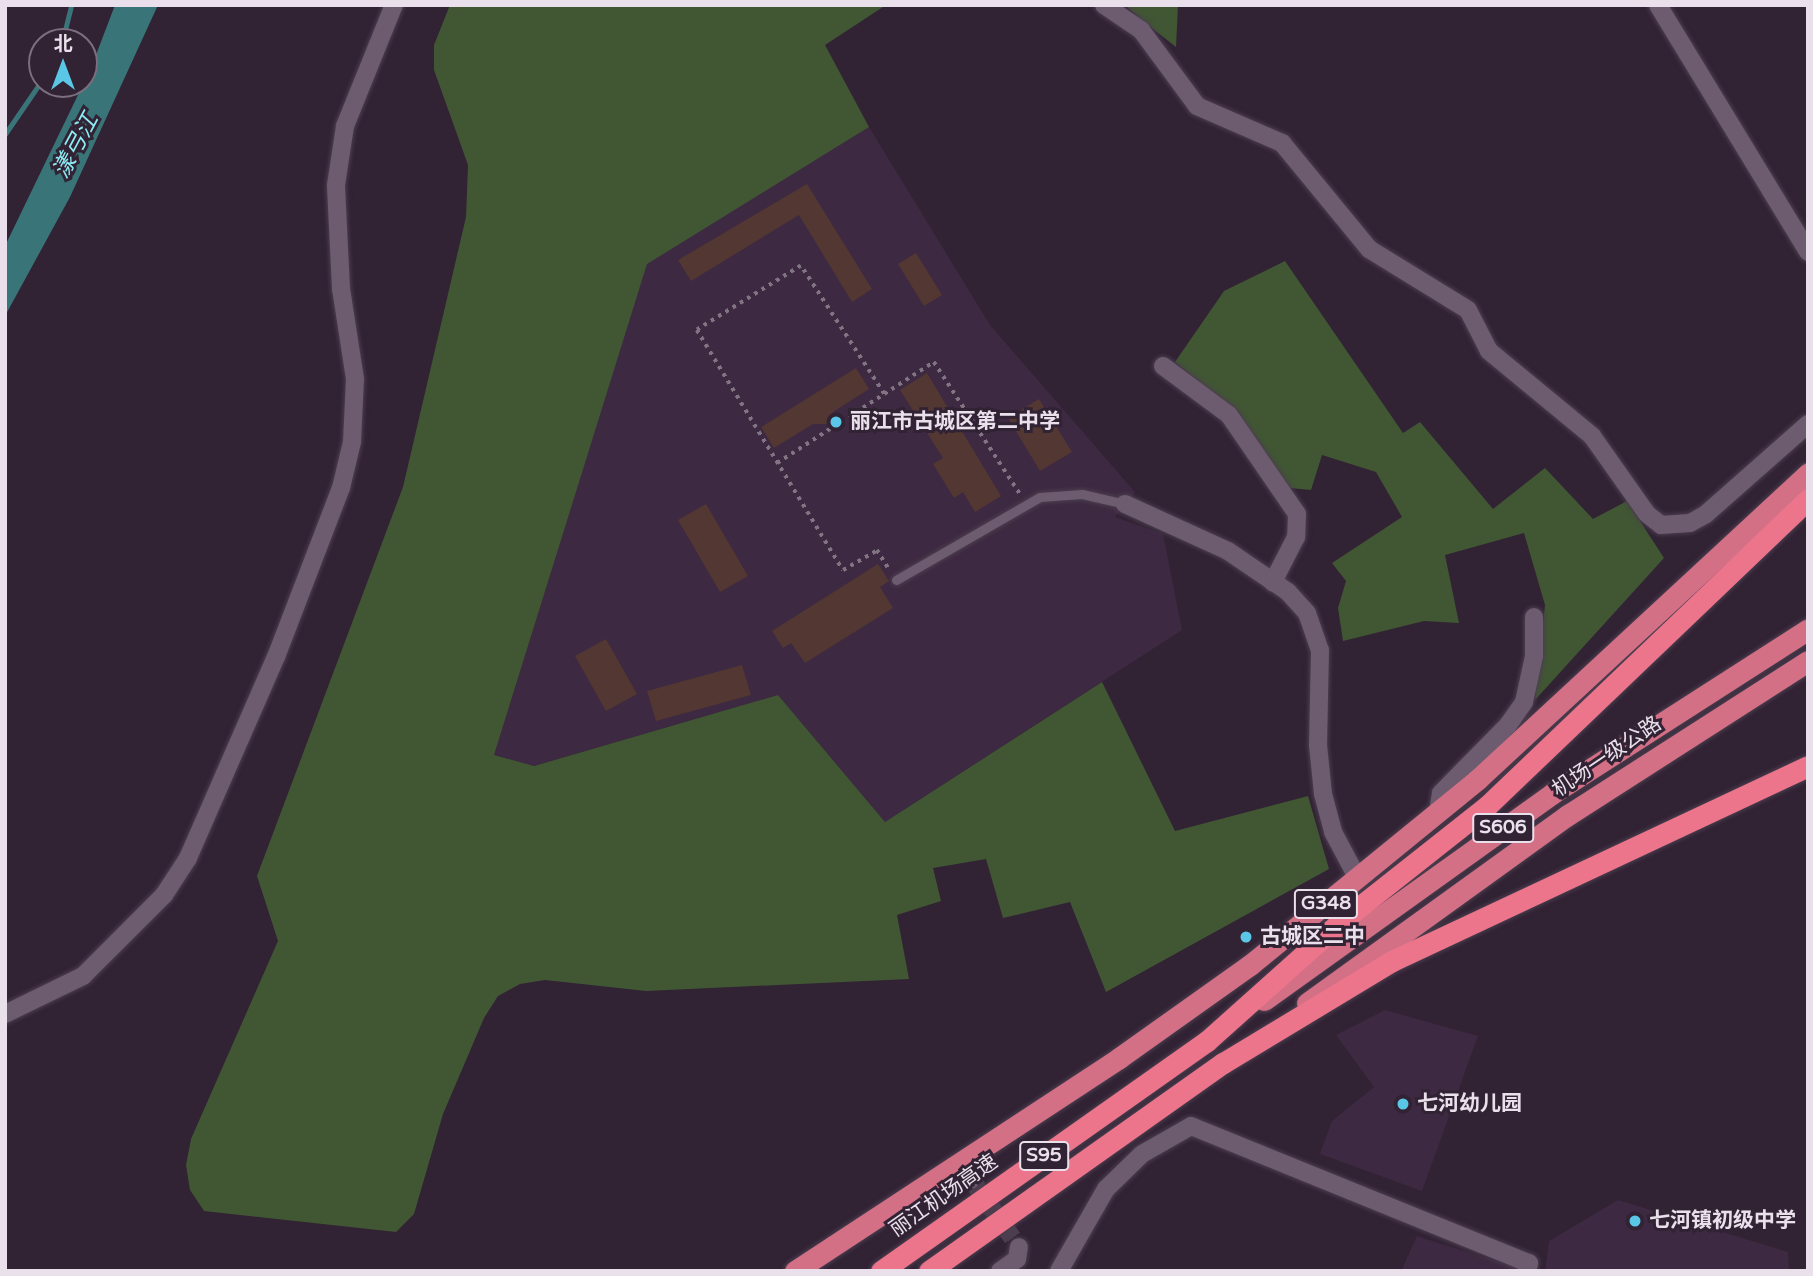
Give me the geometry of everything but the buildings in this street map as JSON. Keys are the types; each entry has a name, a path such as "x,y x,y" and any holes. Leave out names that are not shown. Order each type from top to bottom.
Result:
{"highway":[{"name":"G348","path":"795,1271 966,1172 1198,1003 1358,879 1438,812 1808,473"},
{"name":"丽江机场高速","path":"881,1271 1207,1041 1339,923 1486,806 1808,499"},
{"name":"机场一级公路","path":"1207,1041 1553,793 1808,629"},
{"name":"机场一级公路","path":"1223,1063 1568,815 1808,661"},
{"path":"1223,1063 1392,961 1808,766"},
{"name":"S95","path":"929,1271 1223,1063"}],"street":[{"path":"5,1014 83,976 164,895 193,849 276,657 341,488 352,442 355,379 341,289 337,176 345,126 394,5"},
{"path":"1104,5 1141,30 1197,106 1282,143 1369,249 1468,310 1489,351 1592,436 1647,514 1661,525 1690,523 1706,514 1808,424"},
{"path":"1658,5 1808,252"},
{"path":"1163,366 1229,415 1297,514 1296,537 1273,582"},
{"path":"1125,504 1228,551 1298,602 1317,637 1323,794 1332,832 1358,879"},
{"path":"1438,812 1441,793 1508,725 1524,702 1534,656 1534,617"},
{"path":"1059,1271 1106,1189 1142,1154 1191,1126 1504,1252 1529,1263 1527,1271"},
{"path":"1000,1271 1017,1259 1019,1247"}],"lane":[{"path":"896,580 1026,502 1068,493 1125,504"}],"path":[{"path":"884,394 801,266 697,330 843,570 877,550 896,580"},
{"path":"777,463 934,362 1026,502"}],"shaded area":[{"path":"450,5 886,5 825,45 869,127 647,264 494,755 534,766 778,695 885,822 1102,682 1175,831 1308,796 1329,869 1106,992 1070,902 1003,918 986,859 933,868 941,901 897,915 909,979 646,991 545,980 520,984 498,996 484,1018 443,1114 414,1214 396,1232 204,1211 190,1190 186,1165 191,1139 278,941 257,876 403,487 466,217 468,165 434,70 434,45"},
{"path":"1125,5 1178,5 1176,47 1144,22"},
{"name":"丽江市古城区第二中学","path":"869,127 990,325 1135,492 1115,517 1163,534 1182,630 885,822 778,695 533,766 494,755 647,263"},
{"path":"1285,261 1403,433 1420,422 1493,509 1545,468 1593,519 1627,501 1664,558 1535,700 1545,605 1524,533 1445,555 1459,623 1424,621 1343,641 1338,608 1346,581 1332,563 1402,517 1376,472 1322,455 1311,490 1290,488 1237,413 1175,362 1224,291"},
{"name":"七河幼儿园","path":"1385,1010 1478,1036 1422,1191 1320,1154 1332,1121 1374,1087 1336,1035"},
{"name":"七河镇初级中学","path":"1618,1200 1788,1252 1789,1271 1545,1271 1549,1241"},
{"path":"1417,1236 1517,1268 1531,1271 1401,1271"}],"water":[{"name":"漾弓江","path":"115,5 158,5 70,197 5,316 5,246 77,98 98,98 98,50"}],"waterway":[{"path":"65,28 71,5"},
{"path":"5,134 30,98"}],"tunnel":[{"path":"971,1179 1019,1247"}],"place":[{"name":"丽江市古城区第二中学","path":"836,422"},
{"name":"古城区二中","path":"1246,937"},
{"name":"七河幼儿园","path":"1403,1104"},
{"name":"七河镇初级中学","path":"1635,1221"}]}
